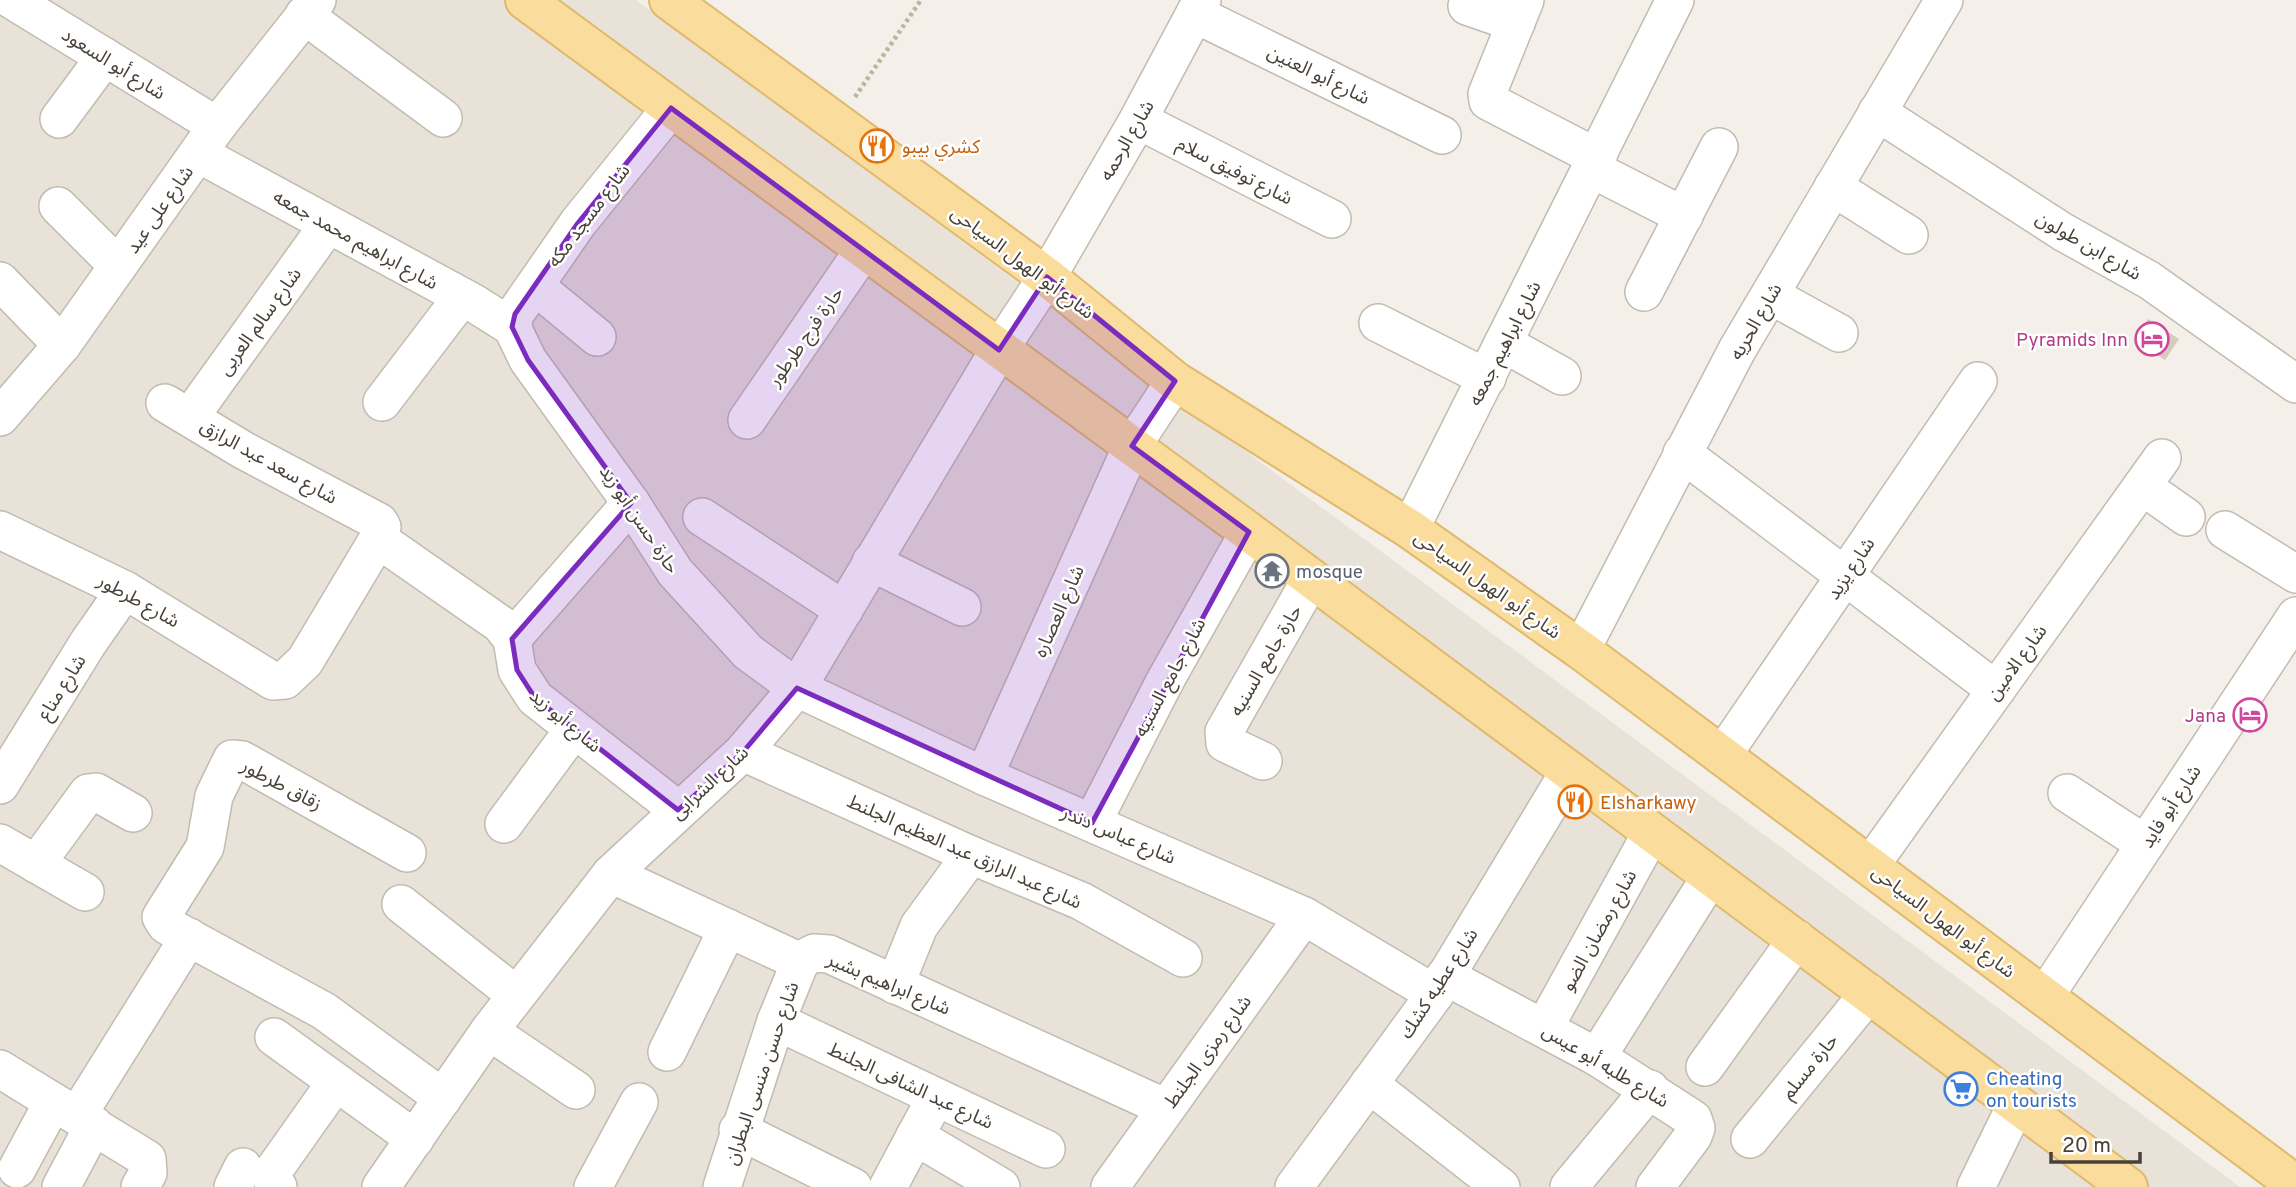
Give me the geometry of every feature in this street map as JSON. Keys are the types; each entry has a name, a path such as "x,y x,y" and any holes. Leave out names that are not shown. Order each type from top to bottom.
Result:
{"main road":[{"path":"525,0 863,251 1249,532 2128,1187"},
{"name":"شارع أبو الهول السياحى","path":"669,0 1047,277 1175,381 1410,528 1581,650 2296,1185"}],"street":[{"name":"شارع أبو السعود","path":"12,0 105,57 208,140"},
{"name":"شارع ابراهيم جمعه","path":"1410,528 1675,0"},
{"name":"شارع الحريه","path":"1581,650 1682,453 1770,295 1944,0"},
{"path":"1467,6 1520,11 1487,94 1488,101 1684,216"},
{"name":"شارع الرحمه","path":"999,350 1047,277 1138,120 1198,7"},
{"name":"شارع أبو العنين","path":"1198,7 1442,135"},
{"path":"310,8 443,118"},
{"name":"شارع على عيد","path":"0,417 62,345 208,140 310,8"},
{"path":"59,119 105,57"},
{"name":"شارع مسجد مكه","path":"512,327 515,314 578,223 671,108"},
{"name":"شارع ابن طولون","path":"1877,112 2063,232 2149,279 2296,384"},
{"name":"شارع توفيق سلام","path":"1138,120 1332,219"},
{"name":"شارع ابراهيم محمد جمعه","path":"208,140 328,225 512,327"},
{"path":"1644,292 1719,147"},
{"path":"1833,187 1909,235"},
{"path":"58,206 118,266"},
{"name":"شارع سالم العربى","path":"177,410 328,225"},
{"name":"حارة فرج طرطور","path":"747,420 863,251"},
{"path":"0,281 62,345"},
{"path":"535,286 597,337"},
{"path":"1770,295 1839,333"},
{"path":"382,402 461,297"},
{"path":"1378,323 1487,378"},
{"name":"حارة حسن أبو زيد","path":"512,327 528,360 631,503 675,572 748,652 797,688"},
{"path":"1503,343 1562,376"},
{"name":"شارع الشرابى","path":"381,1187 489,1031 611,874 743,752 797,688 999,350"},
{"name":"شارع العصاره","path":"984,776 1132,446 1175,381"},
{"name":"شارع يزيد","path":"1722,756 1978,381"},
{"name":"شارع سعد عبد الرازق","path":"177,410 376,529"},
{"path":"1682,453 1996,690"},
{"name":"شارع الامين","path":"1870,866 2152,472 2186,517"},
{"path":"376,529 500,624 512,639 631,503"},
{"path":"702,517 844,610"},
{"name":"شارع طرطور","path":"0,530 125,590 273,681 285,680 305,661 376,529"},
{"path":"2225,530 2296,574"},
{"name":"شارع جامع السنيه","path":"1092,823 1166,679 1249,532"},
{"path":"871,562 962,607"},
{"name":"حارة جامع السنيه","path":"1263,761 1225,743 1224,732 1311,579"},
{"name":"شارع مناع","path":"0,785 88,643 125,590"},
{"name":"شارع أبو فايد","path":"2045,996 2296,616"},
{"name":"شارع أبو زيد","path":"512,639 517,670 526,687 574,729 678,810"},
{"name":"شارع عباس دندر","path":"797,688 984,776 1304,916 1440,985"},
{"path":"504,824 574,729"},
{"name":"شارع عبد الرازق عبد العظيم الجلنط","path":"743,752 971,855 1081,901 1184,958"},
{"name":"زقاق طرطور","path":"407,853 242,760 232,759 214,796 205,847 161,912 166,925 324,1012 443,1098"},
{"name":"شارع عطيه كشك","path":"1301,1184 1440,985 1569,772"},
{"path":"36,864 88,793 96,792 133,813"},
{"path":"2067,793 2146,844"},
{"name":"شارع رمضان الضو","path":"1544,1028 1651,832"},
{"path":"0,843 85,892"},
{"path":"895,985 919,926 971,855"},
{"name":"شارع ابراهيم بشير","path":"611,874 801,960 814,953 829,954 1097,1074 1166,1108"},
{"path":"1597,1057 1711,876"},
{"path":"401,904 516,995"},
{"name":"شارع رمزى الجلنط","path":"1110,1187 1304,916"},
{"path":"667,1052 728,928"},
{"path":"17,1169 74,1114 190,937"},
{"path":"1705,1067 1797,939"},
{"name":"شارع حسن منسى البطران","path":"722,1187 738,1130 776,1021 801,960"},
{"name":"شارع طلبه أبو عيس","path":"1440,985 1544,1028 1650,1089 1693,1119 1696,1128 1655,1187"},
{"name":"حارة مسلم","path":"1750,1139 1869,993"},
{"name":"شارع عبد الشافى الجلنط","path":"776,1021 1046,1149"},
{"path":"489,1031 576,1090"},
{"path":"274,1037 415,1139"},
{"path":"0,1069 147,1159 148,1173 140,1187"},
{"path":"278,1187 273,1182 272,1171 336,1082"},
{"path":"1369,1084 1501,1187"},
{"path":"1569,1187 1650,1089"},
{"path":"888,1187 936,1097"},
{"path":"593,1187 639,1102"},
{"path":"1976,1187 2016,1105"},
{"path":"61,1187 74,1114"},
{"path":"738,1130 853,1187"},
{"path":"915,1136 1000,1187"}],"path":[{"path":"837,123 921,0"}],"highlighted area":[{"path":"671,108 999,350 1047,277 1175,381 1132,446 1249,532 1092,823 797,688 743,752 678,810 535,698 517,670 512,639 631,503 528,360 512,327 515,314 578,223"}],"shaded area":[{"path":"0,0 636,0 2240,1187 0,1187"}],"building":[{"path":"2148,319 2179,339 2165,360 2134,340"}],"place":[{"name":"كشري بيبو","path":"877,146"},
{"name":"Pyramids Inn","path":"2152,339"},
{"name":"mosque","path":"1272,571"},
{"name":"Jana","path":"2250,715"},
{"name":"Elsharkawy","path":"1575,802"},
{"name":"Cheating on tourists","path":"1961,1089"}]}
